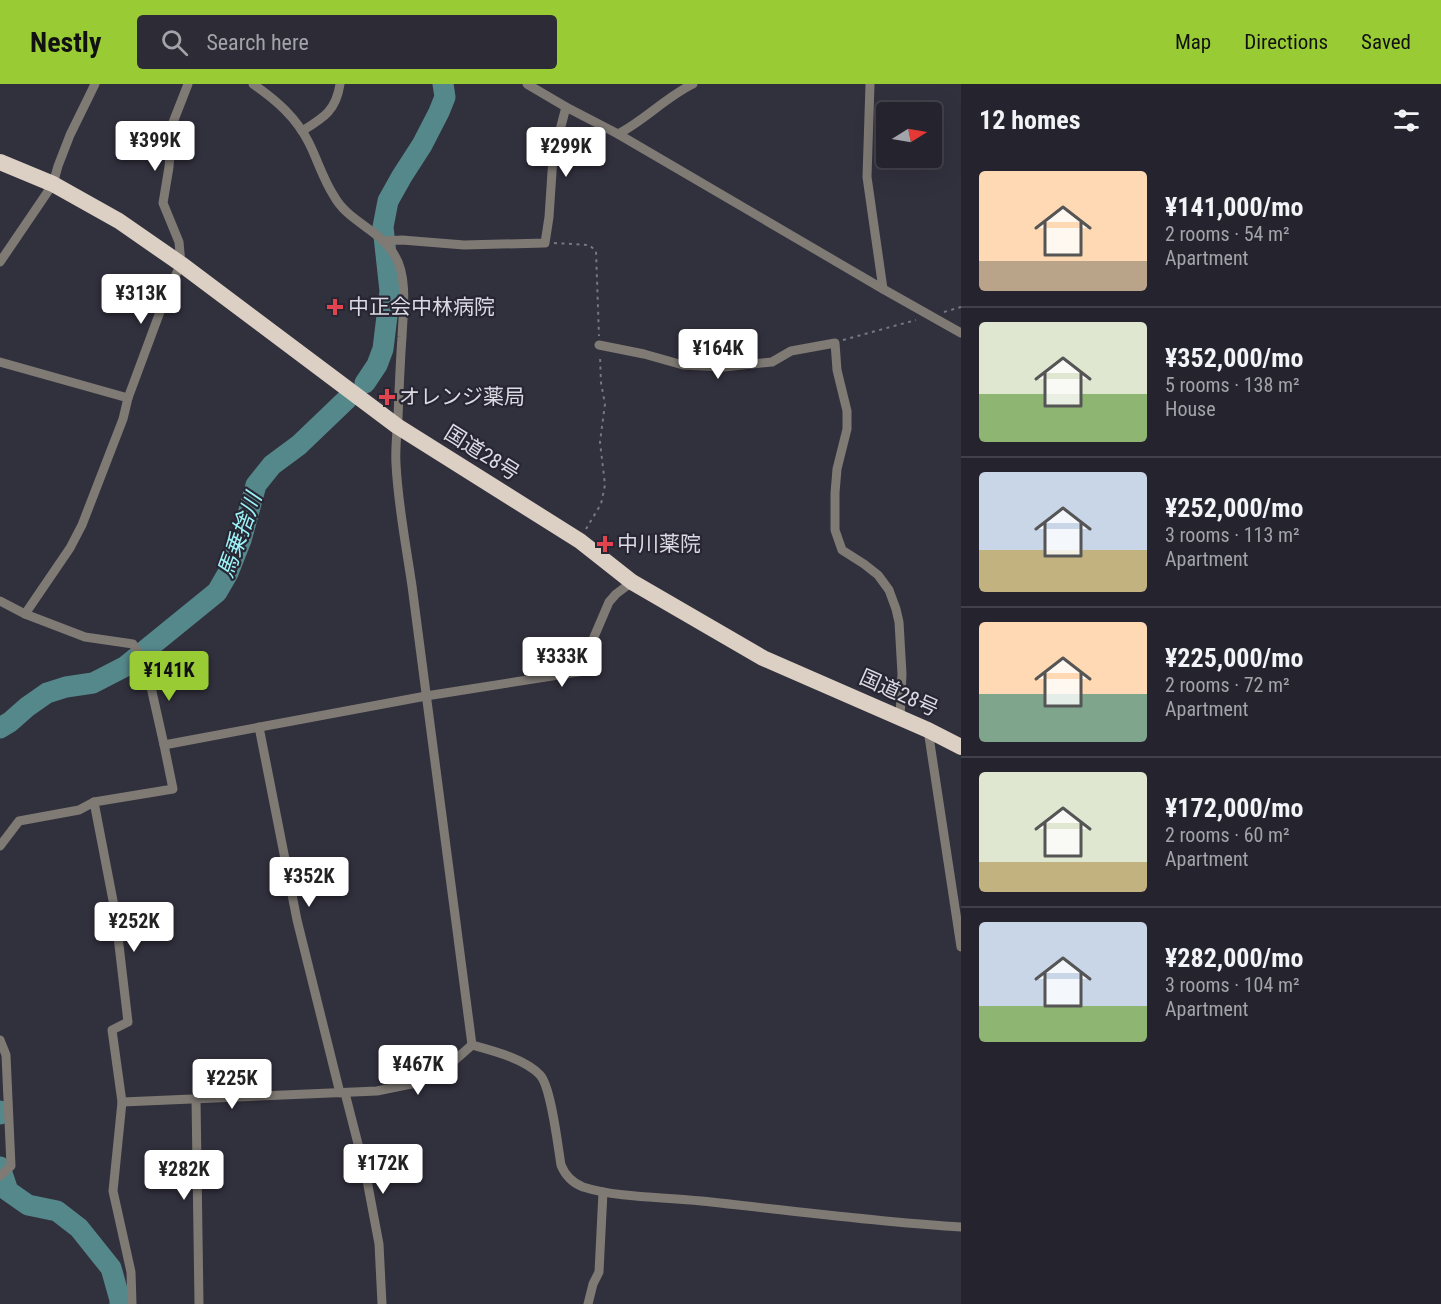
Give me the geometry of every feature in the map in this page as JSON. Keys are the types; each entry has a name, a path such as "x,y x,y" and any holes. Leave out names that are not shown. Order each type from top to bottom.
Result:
{"highway":[{"name":"国道28号","path":"0,162 52,184 119,221 181,264 397,426 580,541 632,582 763,658 928,730 961,747"}],"street":[{"path":"0,262 52,184 70,135 95,84"},
{"path":"26,614 70,548 82,525 123,420 128,398 167,292 181,264 179,242 163,203 169,167 172,125 188,84"},
{"path":"253,84 287,110 309,142 327,185 338,204 383,241 395,256 402,274 403,312 396,463 472,1045"},
{"path":"302,131 323,118 333,107 340,84"},
{"path":"527,84 618,134 961,333"},
{"path":"618,134 635,125 669,97 693,84"},
{"path":"870,84 867,177 883,289"},
{"path":"383,241 402,240 464,245 545,243 553,157 567,107"},
{"path":"599,345 683,365 724,367 772,362 790,351 835,343 837,370 847,411 847,429 836,481 835,530 842,550 878,575 889,590 896,609 902,674 900,718"},
{"path":"0,362 128,398"},
{"path":"165,745 426,696 584,671 594,637 609,602 632,582"},
{"path":"0,601 85,638 133,644 146,665 173,789 94,802 79,810 19,821 0,846"},
{"path":"259,727 297,920 366,1175 379,1244 382,1304"},
{"path":"928,730 961,946"},
{"path":"94,802 115,911 128,1022 112,1030 122,1102 113,1191 131,1272 132,1304"},
{"path":"0,1040 6,1055 11,1166 0,1176"},
{"path":"122,1102 377,1091 416,1083 447,1067 472,1045"},
{"path":"472,1045 526,1064 542,1076 548,1089 561,1165 565,1174 580,1186 603,1192 961,1227"},
{"path":"196,1098 199,1304"},
{"path":"588,1304 599,1272 603,1192"}],"path":[{"path":"545,243 589,245 596,251 601,383 605,404 600,442 605,485 601,504 580,541"},
{"path":"835,343 961,307"}],"waterway":[{"name":"馬乗捨川","path":"365,383 377,365 383,349 390,291 383,227 388,201 439,112 445,97 443,84"},
{"name":"馬乗捨川","path":"0,728 47,693 66,687 93,683 126,666 217,592 228,573 241,540 256,485 272,465 299,445 347,399"},
{"name":"馬乗捨川","path":"0,1167 8,1191 28,1205 57,1211 79,1228 111,1268 120,1304"}],"place":[{"name":"中正会中林病院","path":"335,307"},
{"name":"オレンジ薬局","path":"387,397"},
{"name":"中川薬院","path":"605,544"}]}
